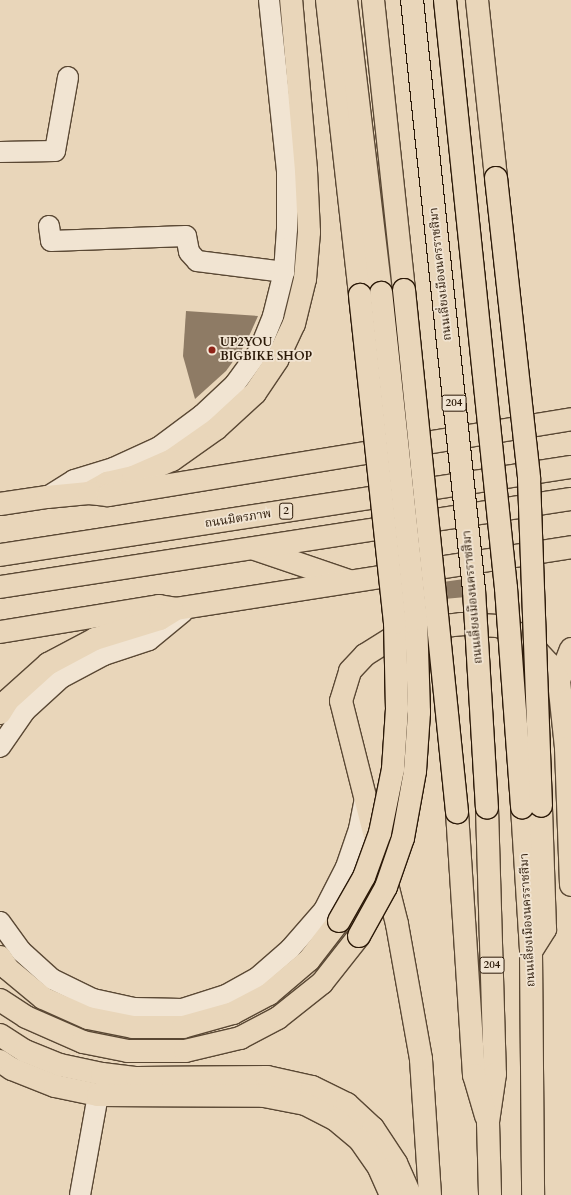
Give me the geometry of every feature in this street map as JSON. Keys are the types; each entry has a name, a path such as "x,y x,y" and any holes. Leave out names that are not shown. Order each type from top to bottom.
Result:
{"highway":[{"path":"89,493 107,483 133,477 172,460 216,429 255,393 277,360 294,324 305,279 309,232 306,170 291,0"},
{"path":"0,1000 26,1017 83,1042 128,1052 184,1052 240,1038 278,1018 322,983 359,936 386,887 402,838 415,771 419,712 416,619 327,0"},
{"path":"0,957 8,970 43,998 88,1018 133,1027 183,1027 233,1013 269,994 309,960 339,921 364,877 380,833 393,769 397,709 395,622 346,0"},
{"path":"373,0 457,812 474,1075 488,1122"},
{"name":"ถนนเลี่ยงเมืองนครราชสีมา","path":"412,0 474,590 487,808 495,1074 488,1122 490,1195"},
{"name":"ถนนเลี่ยงเมืองนครราชสีมา","path":"445,0 506,588 532,807 531,952 533,1195"},
{"path":"477,0 529,479 532,807"},
{"path":"0,504 89,493 108,495 571,419"},
{"name":"ถนนมิตรภาพ","path":"0,555 571,467"},
{"path":"0,587 571,500"},
{"path":"0,632 159,606 182,608 571,547"},
{"path":"251,548 352,582"},
{"path":"0,712 8,700 48,664 95,639 160,619 182,608"},
{"path":"430,1195 421,1059 397,924 341,701 350,670 365,655 392,638 425,628 461,624 498,626 522,635 549,664 559,681 568,740 571,885"},
{"path":"559,681 571,650"},
{"path":"0,1035 25,1051 60,1065 102,1074 137,1078 267,1078 312,1087 347,1104 373,1128 396,1163 410,1195"},
{"path":"0,1061 12,1069 55,1086 98,1095 264,1096 305,1104 336,1120 358,1139 379,1168 391,1195"}],"street":[{"path":"47,497 74,480 113,468 159,447 202,415 235,384 259,351 273,316 284,272 287,229 287,171 269,0"},
{"path":"0,152 54,151 68,77"},
{"path":"49,226 51,241 186,236 189,252 197,261 284,272"},
{"path":"0,747 25,711 61,678 104,655 149,640 182,608"},
{"path":"0,922 22,951 52,979 94,1000 134,1008 182,1009 226,995 258,977 290,949 324,910 346,867 359,829 365,798"},
{"path":"80,1195 98,1095"}],"building":[{"name":"UP2YOU BIGBIKE SHOP","path":"186,311 258,316 245,345 226,371 195,399 183,356"},
{"path":"464,579 466,597 444,599 443,582"}],"place":[{"name":"UP2YOU BIGBIKE SHOP","path":"212,350"}]}
